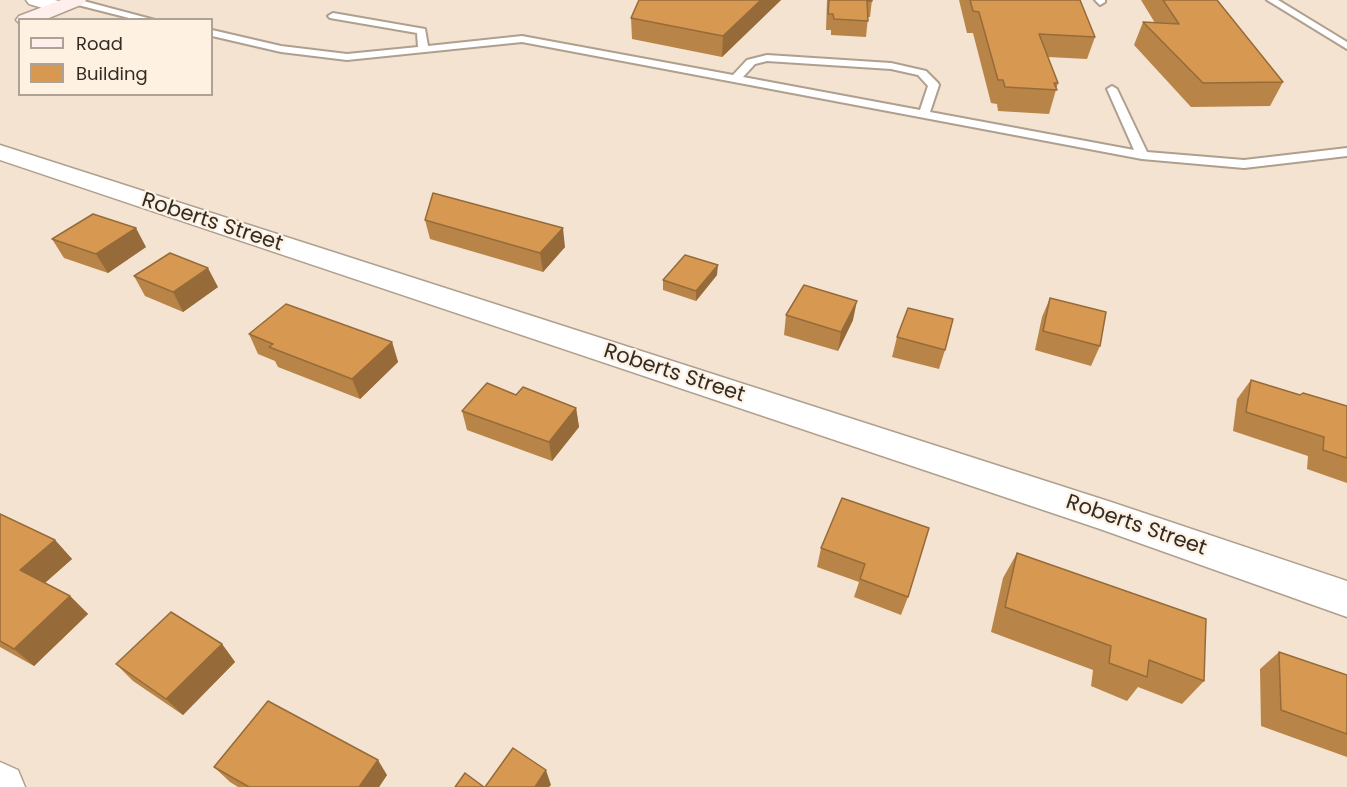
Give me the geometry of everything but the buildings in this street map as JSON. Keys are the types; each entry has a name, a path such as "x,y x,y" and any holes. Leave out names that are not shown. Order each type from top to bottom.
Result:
{"street":[{"path":"35,0 69,3"},
{"path":"29,18 69,3"},
{"name":"Roberts Street","path":"0,152 1111,516 1347,599"}],"lane":[{"path":"1272,0 1347,46"},
{"path":"69,3 142,18"},
{"path":"333,16 422,31 423,49"},
{"path":"213,33 281,49 347,57 522,39 1142,155 1244,164 1347,152"},
{"path":"736,78 751,62 767,58 891,66 922,73 934,85 924,114"},
{"path":"1112,89 1142,155"}]}
